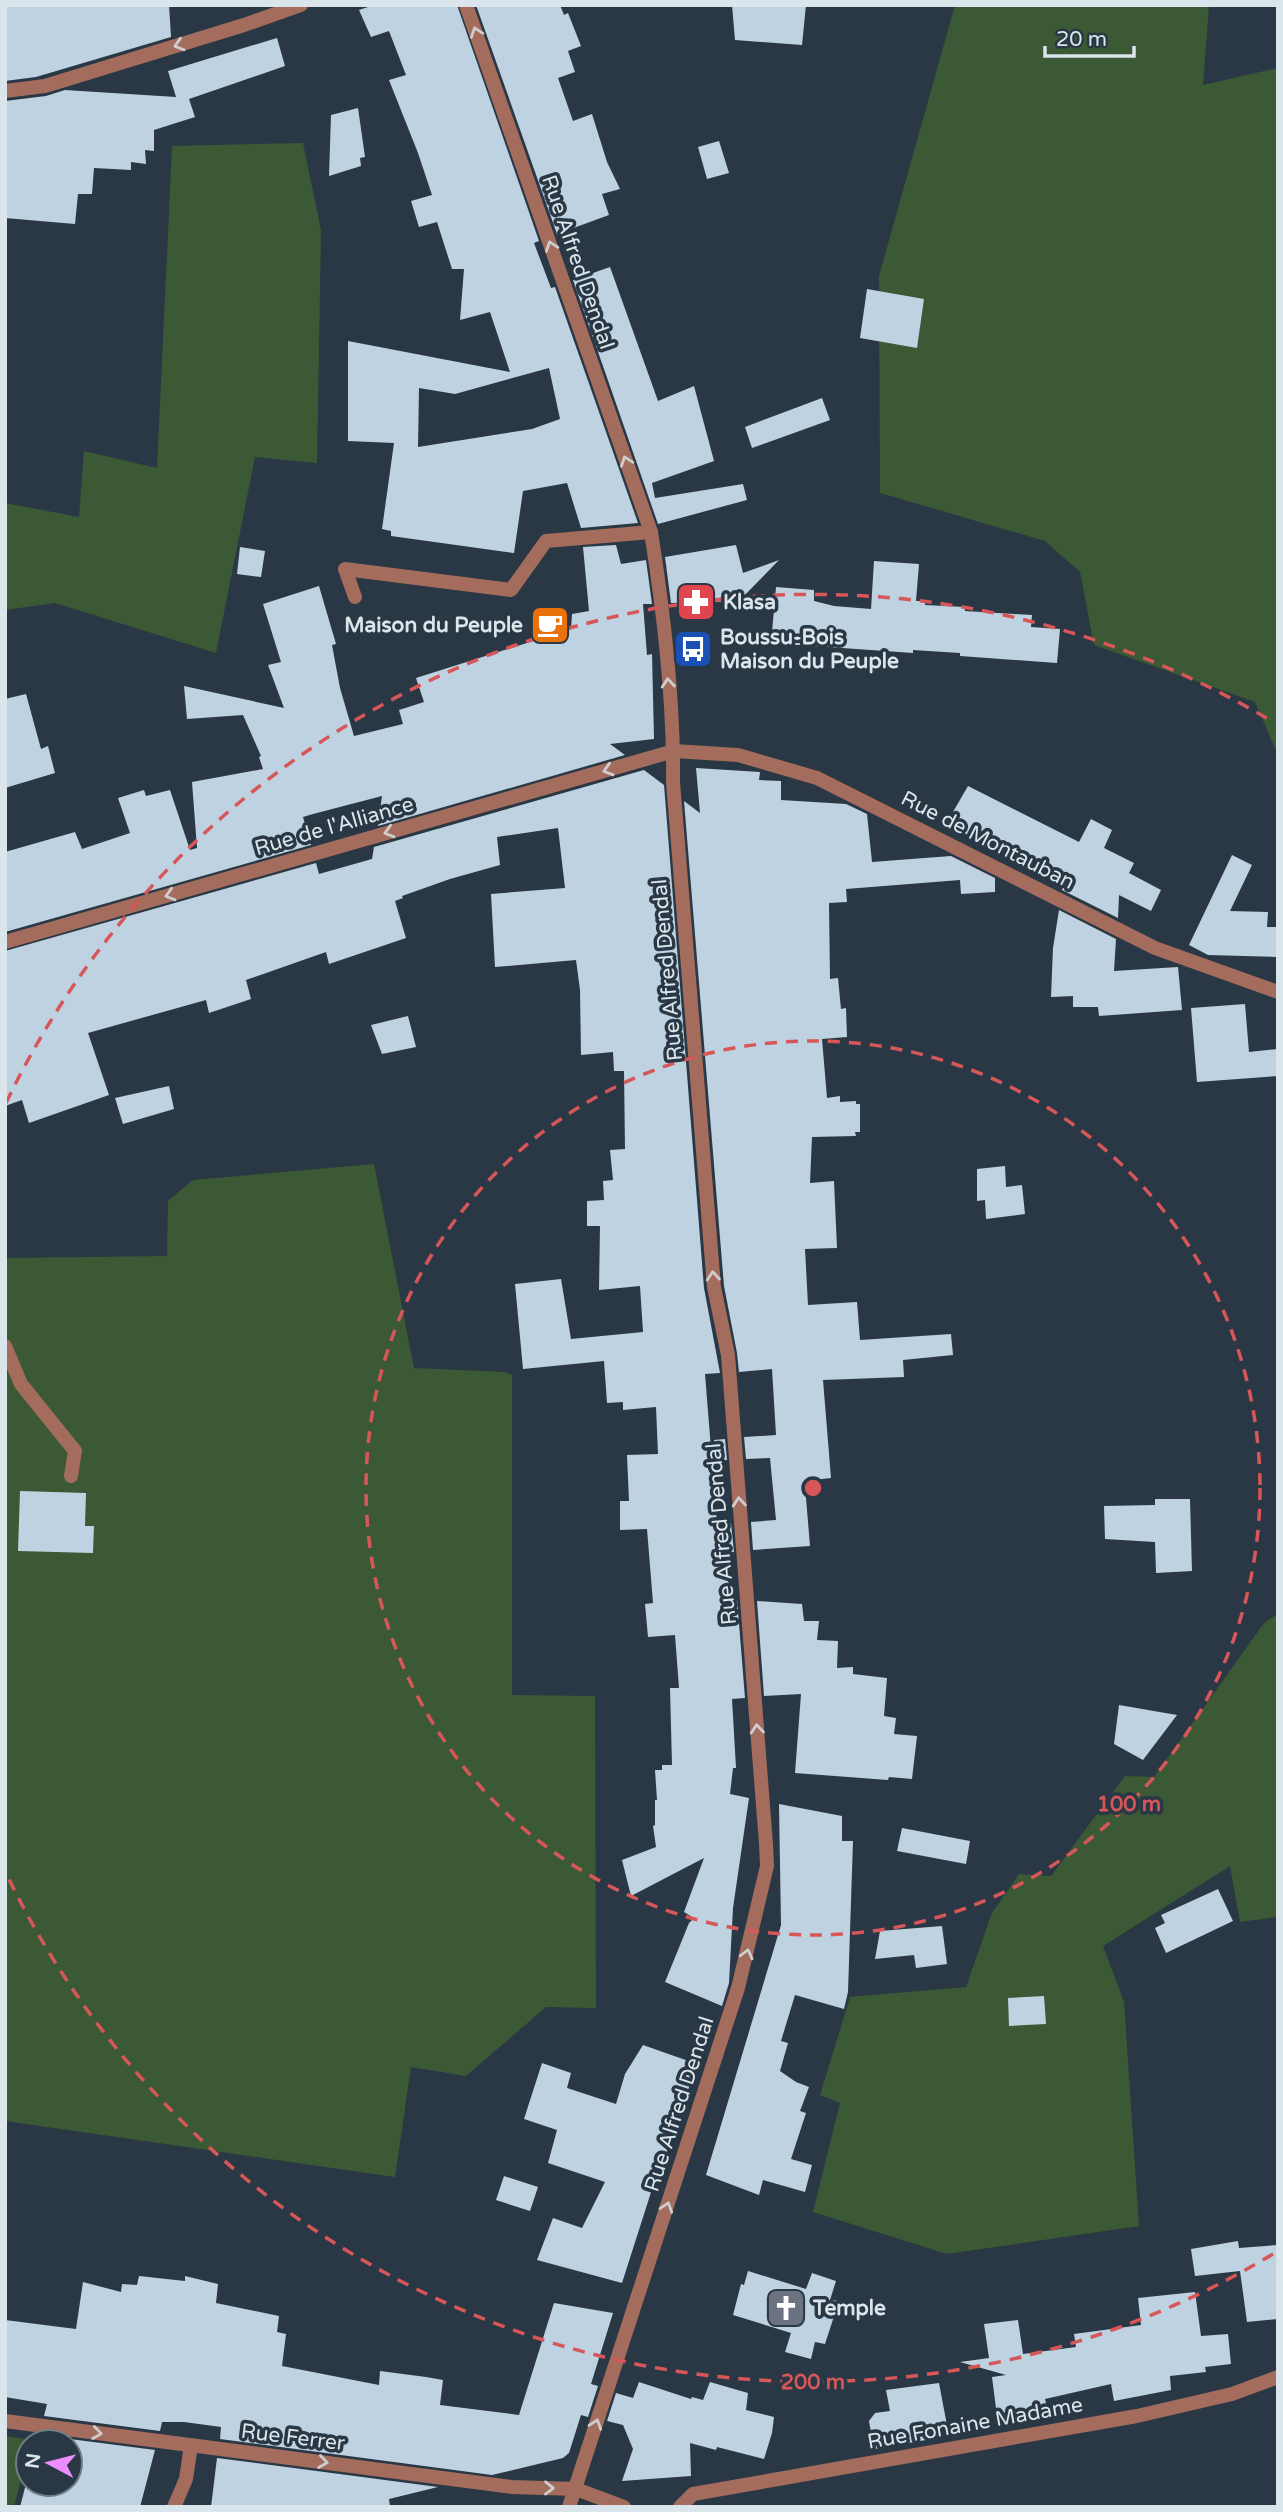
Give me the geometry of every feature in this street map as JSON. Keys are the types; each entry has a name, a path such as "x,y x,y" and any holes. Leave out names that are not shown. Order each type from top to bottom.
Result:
{"street":[{"path":"5,91 45,86 301,5"},
{"name":"Rue Alfred Dendal","path":"466,5 651,532 664,614 674,751 673,782 714,1287 728,1355 766,1866 738,1988 569,2507"},
{"path":"355,597 345,569 511,590 546,541 651,532"},
{"name":"Rue de l'Alliance","path":"5,942 674,751"},
{"name":"Rue de Montauban","path":"674,751 738,755 817,778 1155,948 1278,992"},
{"path":"5,1346 21,1384 75,1451 71,1476"},
{"name":"Rue Fonaine Madame","path":"680,2507 693,2494 1137,2416 1231,2394 1278,2377"},
{"name":"Rue Ferrer","path":"5,2421 512,2487 576,2489 624,2507"},
{"path":"174,2507 186,2479 191,2445"}],"green space":[{"path":"955,5 1209,5 1203,85 1278,68 1278,755 1255,702 1094,645 1080,572 1045,541 880,493 879,276"},
{"path":"303,143 321,230 317,463 255,457 216,653 55,603 5,610 5,503 79,517 84,451 157,468 172,146"},
{"path":"374,1164 414,1368 505,1372 512,1375 512,1695 595,1696 596,2008 546,2007 466,2076 411,2067 395,2177 5,2121 5,1258 167,1256 168,1201 193,1180"},
{"path":"1278,1614 1278,1917 1240,1922 1230,1866 1103,1946 1124,2002 1139,2226 947,2254 813,2212 840,2103 820,2095 850,1997 966,1987 992,1913 1019,1874 1051,1876 1125,1776 1154,1777 1264,1623"},
{"path":"5,2436 14,2437 14,2498 16,2498 14,2507 5,2507"}],"building":[{"path":"5,5 169,5 171,37 36,77 5,81"},
{"path":"374,5 457,5 539,241 534,243 551,288 555,287 638,523 581,528 567,483 523,491 514,553 391,536 391,531 382,529 394,443 348,441 348,341 510,372 490,312 460,320 464,269 452,269 437,222 419,227 411,201 432,195 389,80 406,75 389,31 371,37 359,10","holes":["549,368 560,419 532,429 418,447 419,388 455,394"]},
{"path":"476,5 560,5 564,15 568,13 581,46 568,51 575,72 558,78 573,121 592,114 607,162 620,189 602,194 609,215 557,234"},
{"path":"732,5 806,5 802,45 735,40"},
{"path":"277,38 285,66 189,99 195,117 154,130 154,151 145,150 146,164 131,162 131,170 94,168 92,194 78,194 75,224 5,218 5,101 46,96 65,90 176,97 168,71"},
{"path":"358,108 365,157 360,158 361,166 329,176 331,115"},
{"path":"719,141 729,173 707,179 698,147"},
{"path":"610,267 658,401 694,386 714,461 652,483 655,498 743,484 747,500 658,524 573,280"},
{"path":"867,289 924,299 917,348 860,338"},
{"path":"822,398 830,420 752,448 745,427"},
{"path":"616,545 621,564 646,560 652,604 643,604 647,655 652,654 654,739 610,744 625,755 378,826 382,796 313,814 303,817 311,845 5,932 5,852 75,832 82,849 130,833 118,798 144,790 146,796 170,790 190,850 197,848 192,782 263,769 259,757 261,756 243,715 187,719 184,686 284,708 268,665 281,662 263,604 319,586 336,644 332,645 340,688 354,736 403,724 399,710 424,702 416,678 571,629 572,614 589,611 583,547"},
{"path":"736,545 743,573 779,560 739,601 671,603 665,557"},
{"path":"240,547 265,551 261,577 237,574"},
{"path":"874,561 919,564 916,601 925,601 925,605 965,607 965,611 1032,615 1031,627 1060,629 1057,663 960,656 960,653 913,650 913,653 771,643 776,587 814,590 814,601 834,606 871,609"},
{"path":"26,694 41,749 48,746 55,773 5,788 5,699"},
{"path":"696,768 760,772 759,780 781,781 781,800 846,804 867,814 872,862 951,856 995,878 995,892 961,894 960,880 846,889 847,902 829,903 830,979 838,978 841,1009 846,1008 847,1037 822,1039 827,1098 840,1096 840,1102 856,1101 856,1104 860,1104 860,1132 855,1132 856,1136 812,1137 810,1183 834,1181 837,1248 805,1249 808,1305 857,1302 860,1340 951,1334 953,1355 903,1360 904,1377 823,1380 831,1478 814,1480 814,1485 805,1486 810,1546 753,1550 751,1522 776,1520 770,1458 746,1459 744,1437 776,1435 772,1369 739,1372 724,1286 684,801 700,813"},
{"path":"644,770 664,785 704,1288 720,1373 705,1374 717,1524 731,1523 734,1552 717,1553 737,1599 745,1698 732,1699 736,1768 733,1768 730,1794 749,1798 733,1908 729,1983 722,2006 665,1982 689,1923 694,1918 684,1912 704,1858 631,1896 622,1860 656,1847 653,1826 657,1800 655,1770 662,1770 662,1765 672,1765 670,1688 679,1688 675,1635 648,1637 645,1604 653,1603 647,1529 620,1530 620,1501 629,1501 627,1455 658,1454 656,1407 623,1410 623,1402 607,1403 604,1361 523,1369 515,1284 561,1279 571,1339 643,1332 640,1286 599,1290 600,1226 587,1226 587,1201 604,1200 603,1181 613,1180 610,1150 625,1149 624,1071 614,1071 613,1052 581,1055 580,990 576,960 495,967 491,894 565,888 558,828 497,837 500,865 450,879 395,901 406,938 329,964 326,952 246,980 251,999 209,1013 206,1000 88,1033 109,1095 29,1123 22,1100 5,1106 5,951 316,863 319,874 372,859 374,847"},
{"path":"968,786 1079,842 1091,819 1112,830 1104,848 1134,863 1129,873 1161,890 1151,911 1119,895 1118,918 1062,890 1063,883 946,824"},
{"path":"1232,855 1252,865 1230,911 1268,912 1267,927 1278,927 1278,957 1208,955 1189,945"},
{"path":"1059,910 1116,939 1114,971 1178,967 1182,1010 1099,1016 1098,1007 1073,1007 1073,996 1051,997 1053,948"},
{"path":"1245,1004 1249,1052 1278,1049 1278,1076 1197,1082 1191,1008"},
{"path":"408,1016 416,1047 382,1054 371,1025"},
{"path":"169,1086 174,1109 123,1124 115,1098"},
{"path":"1005,1166 1006,1187 1022,1185 1025,1214 986,1219 985,1200 977,1201 977,1169"},
{"path":"725,1439 727,1460 715,1461 714,1440"},
{"path":"20,1491 86,1493 85,1526 94,1526 93,1553 18,1551"},
{"path":"1155,1499 1190,1499 1192,1571 1156,1573 1155,1542 1105,1539 1104,1506 1155,1505"},
{"path":"757,1601 802,1604 804,1621 819,1621 817,1640 838,1641 837,1668 853,1667 853,1674 887,1678 884,1716 896,1718 894,1734 917,1736 912,1779 889,1777 888,1780 795,1773 801,1694 764,1696"},
{"path":"1119,1705 1177,1715 1143,1760 1114,1744"},
{"path":"779,1804 842,1816 842,1841 853,1841 848,1992 844,2009 795,1995 781,2041 788,2043 780,2071 809,2087 800,2111 806,2113 791,2159 812,2165 805,2192 763,2180 759,2195 706,2175 781,1925"},
{"path":"902,1828 970,1841 966,1864 897,1851"},
{"path":"1218,1889 1233,1921 1166,1953 1155,1928 1165,1923 1161,1915"},
{"path":"942,1926 947,1964 916,1968 914,1955 875,1959 880,1931"},
{"path":"1044,1996 1046,2024 1009,2026 1008,1998"},
{"path":"643,2045 697,2064 663,2163 661,2161 622,2283 537,2260 553,2218 582,2228 605,2182 548,2163 557,2130 524,2119 542,2063 571,2073 567,2088 616,2104 625,2074"},
{"path":"504,2176 538,2187 530,2211 496,2200"},
{"path":"1238,2241 1239,2248 1278,2245 1278,2319 1247,2322 1240,2271 1195,2276 1191,2249"},
{"name":"Temple","path":"748,2271 806,2289 812,2273 836,2281 830,2300 839,2301 825,2344 815,2342 811,2359 785,2352 791,2333 733,2315 741,2284 744,2285"},
{"path":"139,2276 185,2281 185,2276 218,2284 216,2303 279,2316 277,2332 286,2334 282,2366 379,2385 380,2371 443,2380 440,2405 519,2415 554,2303 613,2313 591,2384 598,2386 588,2417 581,2415 569,2453 563,2458 492,2475 220,2439 221,2427 184,2422 162,2422 160,2431 44,2416 47,2404 5,2397 5,2320 76,2329 83,2282 121,2292 122,2284 137,2285"},
{"path":"1195,2292 1201,2336 1228,2334 1231,2364 1205,2367 1206,2372 1170,2376 1171,2390 1114,2401 1111,2384 1045,2399 1049,2416 998,2424 992,2377 1006,2375 960,2362 989,2358 984,2324 1018,2320 1023,2354 1076,2347 1074,2334 1141,2325 1138,2298"},
{"path":"639,2382 691,2399 703,2400 710,2382 748,2393 746,2410 774,2417 764,2459 690,2443 691,2476 622,2481 633,2449 623,2425 607,2421 616,2393 633,2398"},
{"path":"939,2383 949,2436 874,2449 869,2421 875,2413 890,2411 886,2390"},
{"path":"84,2441 155,2450 140,2507 20,2507 22,2498 84,2498"},
{"path":"217,2458 438,2487 389,2499 390,2507 211,2507"}],"place":[{"name":"Klasa","path":"696,602"},
{"name":"Maison du Peuple","path":"550,625"},
{"name":"Boussu-Bois Maison du Peuple","path":"693,649"},
{"name":"Temple","path":"786,2308"}]}
